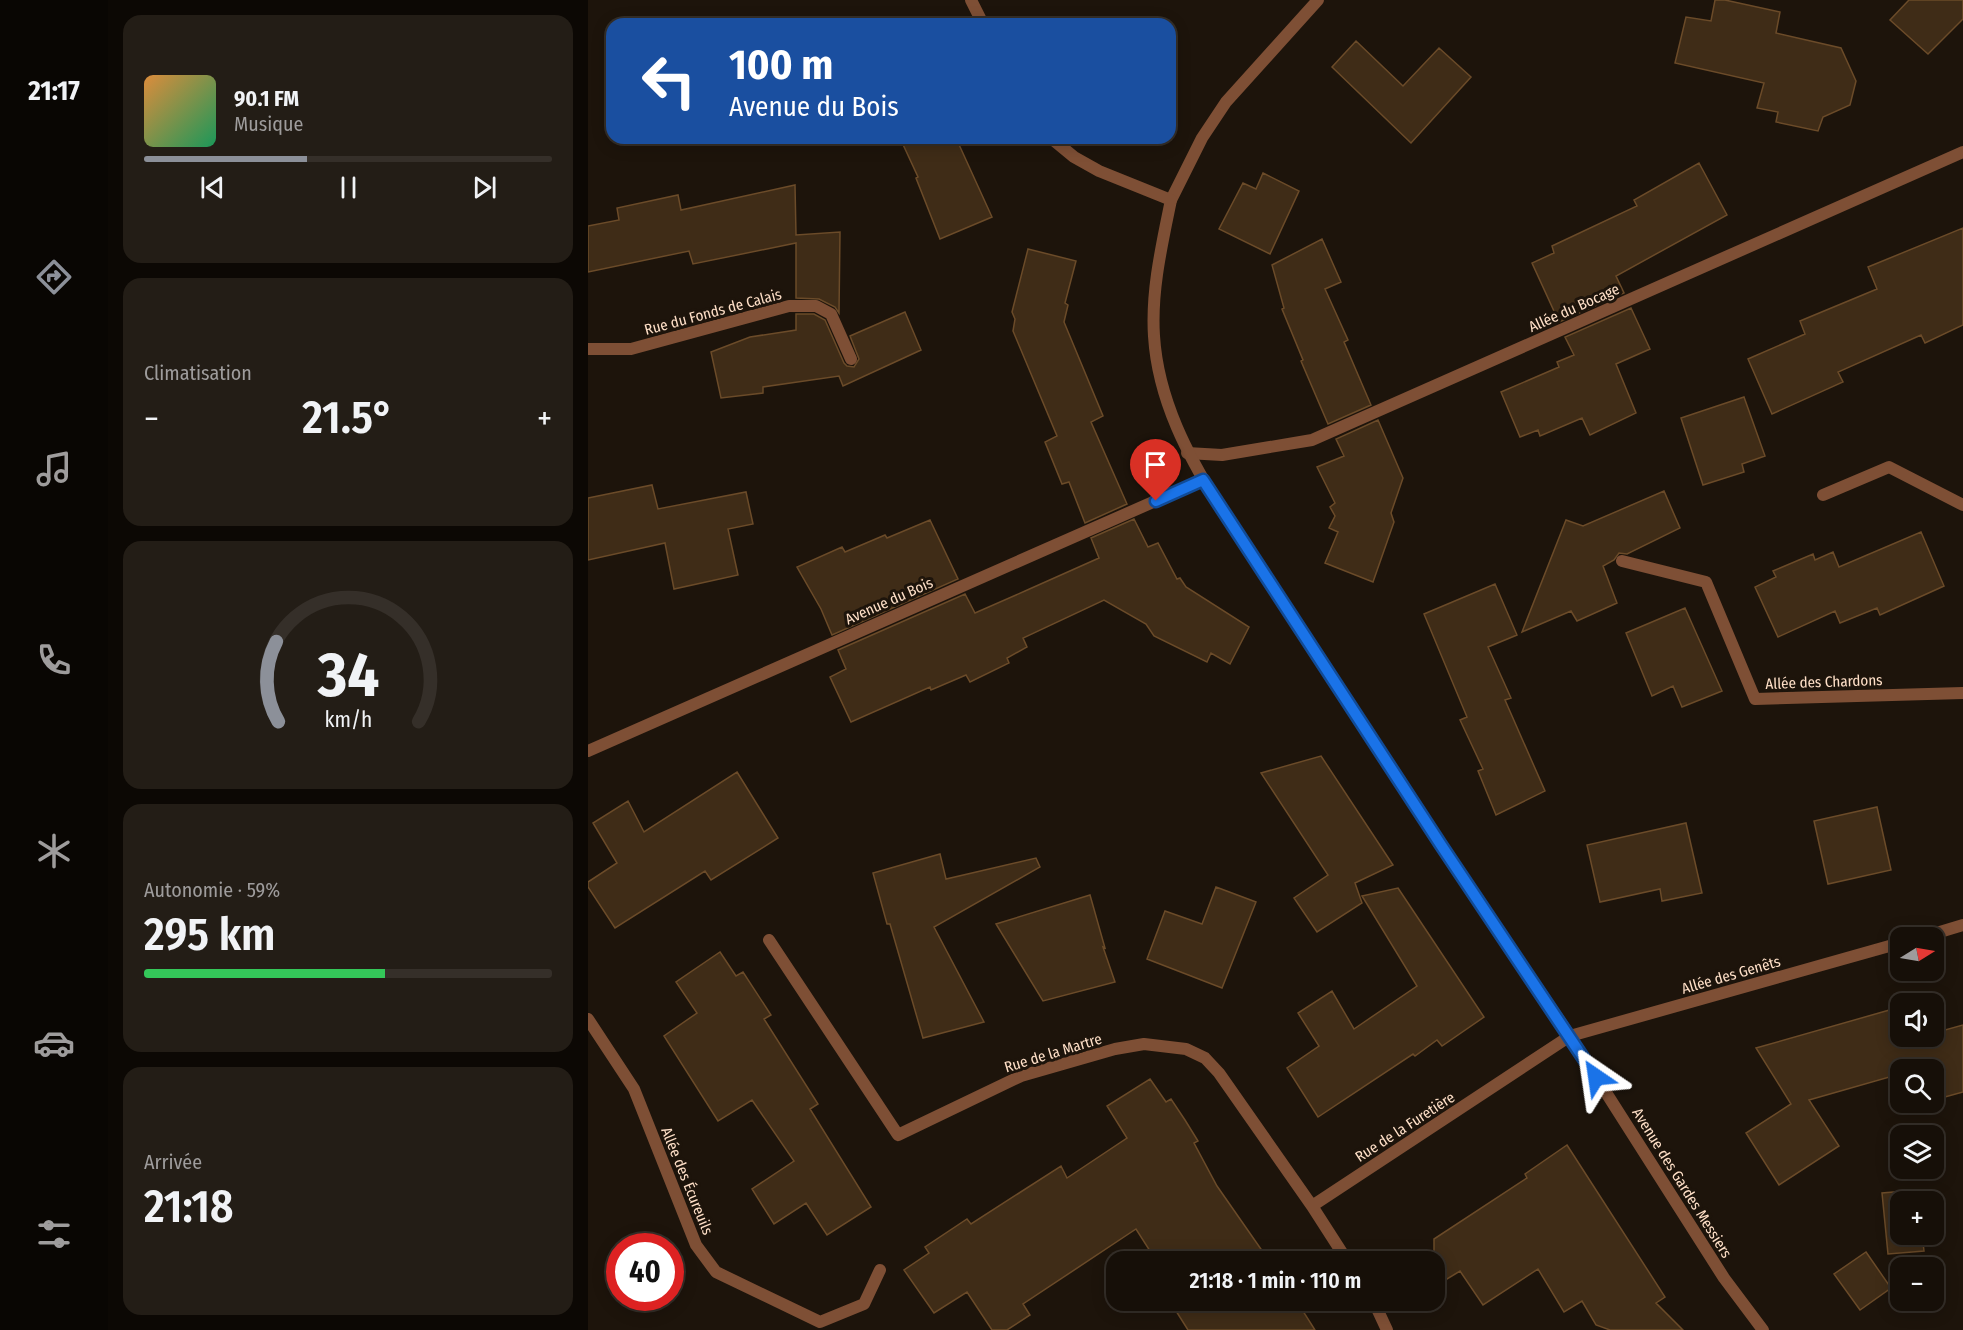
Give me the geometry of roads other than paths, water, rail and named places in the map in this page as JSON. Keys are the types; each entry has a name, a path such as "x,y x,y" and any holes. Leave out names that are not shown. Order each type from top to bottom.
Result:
{"street":[{"path":"971,0 980,18"},
{"name":"Avenue des Gardes Messiers","path":"1318,0 1226,102 1202,138 1171,200 1161,246 1153,334 1166,400 1177,431 1203,480 1441,845 1570,1036 1724,1278 1763,1330"},
{"path":"1058,144 1074,157 1099,171 1171,200"},
{"name":"Allée du Bocage","path":"1188,453 1222,455 1312,440 1963,152"},
{"name":"Rue du Fonds de Calais","path":"588,349 631,349 789,306 816,306 831,314 851,359"},
{"path":"1823,495 1889,467 1963,505"},
{"name":"Avenue du Bois","path":"588,751 1203,480"},
{"name":"Allée des Chardons","path":"1622,561 1706,582 1755,699 1963,693"},
{"path":"1944,931 1963,925"},
{"name":"Rue de la Martre","path":"769,940 898,1135 1021,1076 1115,1049 1144,1044 1186,1049 1204,1058 1219,1073 1312,1206"},
{"name":"Allée des Genêts","path":"1570,1036 1890,946"},
{"name":"Allée des Écureuils","path":"588,1019 634,1089 696,1245 716,1272 820,1322 864,1304 880,1270"},
{"name":"Rue de la Furetière","path":"1312,1206 1570,1036"},
{"path":"1312,1206 1341,1251"},
{"path":"1378,1311 1387,1330"}]}
